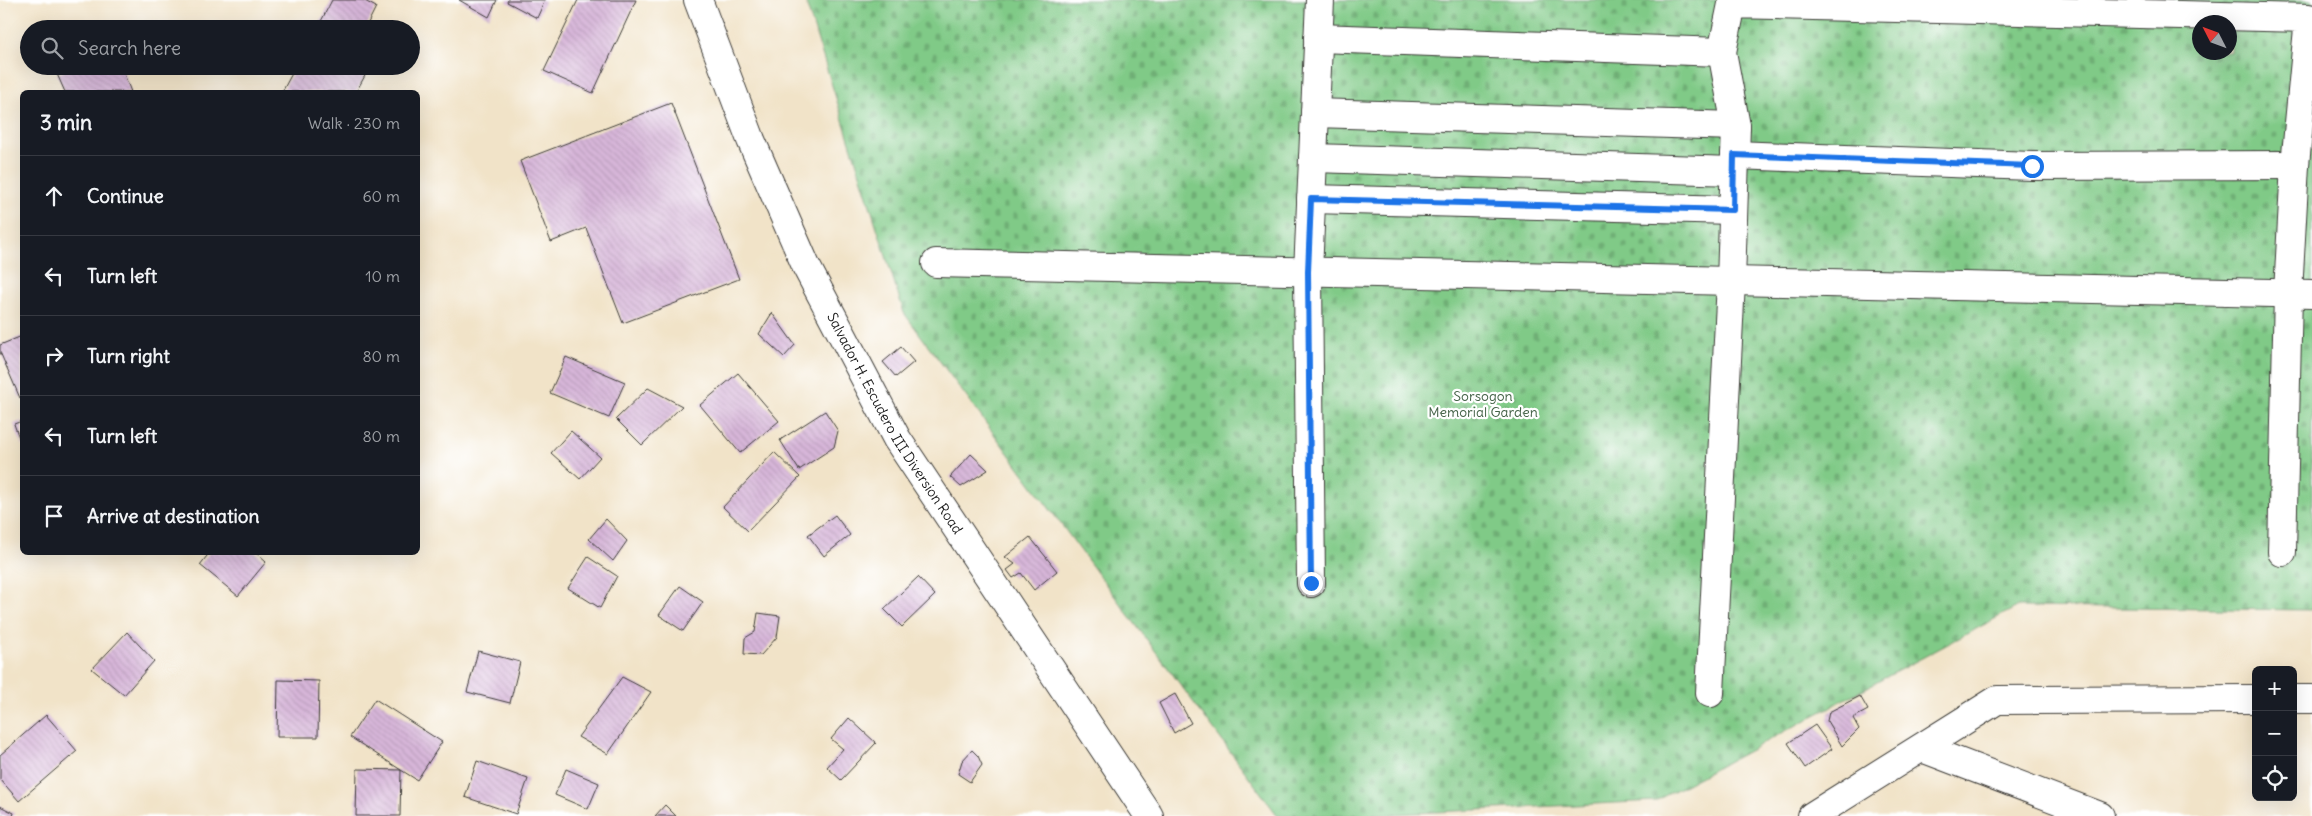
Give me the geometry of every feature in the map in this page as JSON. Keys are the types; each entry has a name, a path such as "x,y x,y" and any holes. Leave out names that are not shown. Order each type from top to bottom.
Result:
{"main road":[{"name":"Salvador H. Escudero III Diversion Road","path":"698,0 751,140 806,266 897,439 1149,816"},
{"path":"1311,583 1308,272 1320,0"},
{"path":"1710,693 1731,282 1736,126 1722,52 1732,4 2309,18 2295,165 2300,294 2282,552"},
{"path":"1318,38 1722,52"},
{"path":"1315,113 1736,126"},
{"path":"1313,158 2032,166 2295,165"},
{"path":"1311,199 1733,210"},
{"path":"936,263 2300,294"},
{"path":"1812,816 1997,700 2252,699"},
{"path":"2297,699 2312,699"},
{"path":"1922,748 2100,816"}],"green space":[{"name":"Sorsogon Memorial Garden","path":"805,0 2312,0 2312,610 2017,607 1655,801 1357,816 1278,816 904,313"}],"building":[{"path":"332,0 363,0 376,7 370,20 322,20"},
{"path":"459,0 497,0 489,17"},
{"path":"508,0 545,0 537,18 507,2"},
{"path":"578,0 636,0 593,93 544,71"},
{"path":"57,75 124,75 130,90 64,90"},
{"path":"291,75 365,75 357,90 283,90"},
{"path":"671,103 739,279 623,323 586,228 551,242 520,161"},
{"path":"772,313 795,345 784,357 759,334"},
{"path":"20,337 20,398 0,352 0,345"},
{"path":"901,347 914,362 896,377 883,362"},
{"path":"566,357 625,382 609,418 550,393"},
{"path":"738,373 779,421 740,453 700,405"},
{"path":"648,388 682,406 642,445 616,419"},
{"path":"825,411 838,431 834,447 799,470 780,440"},
{"path":"20,422 20,440 14,424"},
{"path":"571,431 600,457 580,479 551,453"},
{"path":"774,452 800,477 748,531 723,507"},
{"path":"971,454 988,470 961,487 950,477"},
{"path":"835,515 850,535 824,556 808,535"},
{"path":"606,519 627,541 613,561 589,539"},
{"path":"1030,537 1057,571 1034,590 1021,573 1013,578 1007,570 1015,564 1005,557"},
{"path":"208,555 258,555 266,562 238,596 200,565"},
{"path":"588,557 617,576 600,608 568,588"},
{"path":"918,577 935,595 902,627 884,609"},
{"path":"680,586 703,602 683,631 659,615"},
{"path":"758,613 780,616 777,637 761,655 744,654 745,638 755,632"},
{"path":"127,632 154,661 124,695 92,669"},
{"path":"478,651 520,662 510,703 467,692"},
{"path":"622,677 651,692 608,754 578,737"},
{"path":"278,680 319,681 318,737 277,737"},
{"path":"1175,694 1191,723 1174,733 1159,703"},
{"path":"1860,696 1868,710 1853,718 1859,729 1842,746 1827,721 1829,712"},
{"path":"375,699 442,742 417,780 350,737"},
{"path":"46,715 77,751 19,801 0,779 0,755"},
{"path":"849,718 876,743 841,780 827,767 843,749 831,739"},
{"path":"1815,725 1832,749 1805,768 1788,743"},
{"path":"972,750 978,756 982,765 970,782 958,774 962,761"},
{"path":"477,761 528,779 516,814 465,797"},
{"path":"357,769 401,770 400,816 356,816"},
{"path":"566,769 599,783 588,809 555,795"},
{"path":"665,805 676,816 655,816"},
{"path":"0,806 14,813 13,816 0,816"}],"route":[{"path":"1311,583 1308,272 1311,199 1733,210 1734,155 2032,166"}]}
